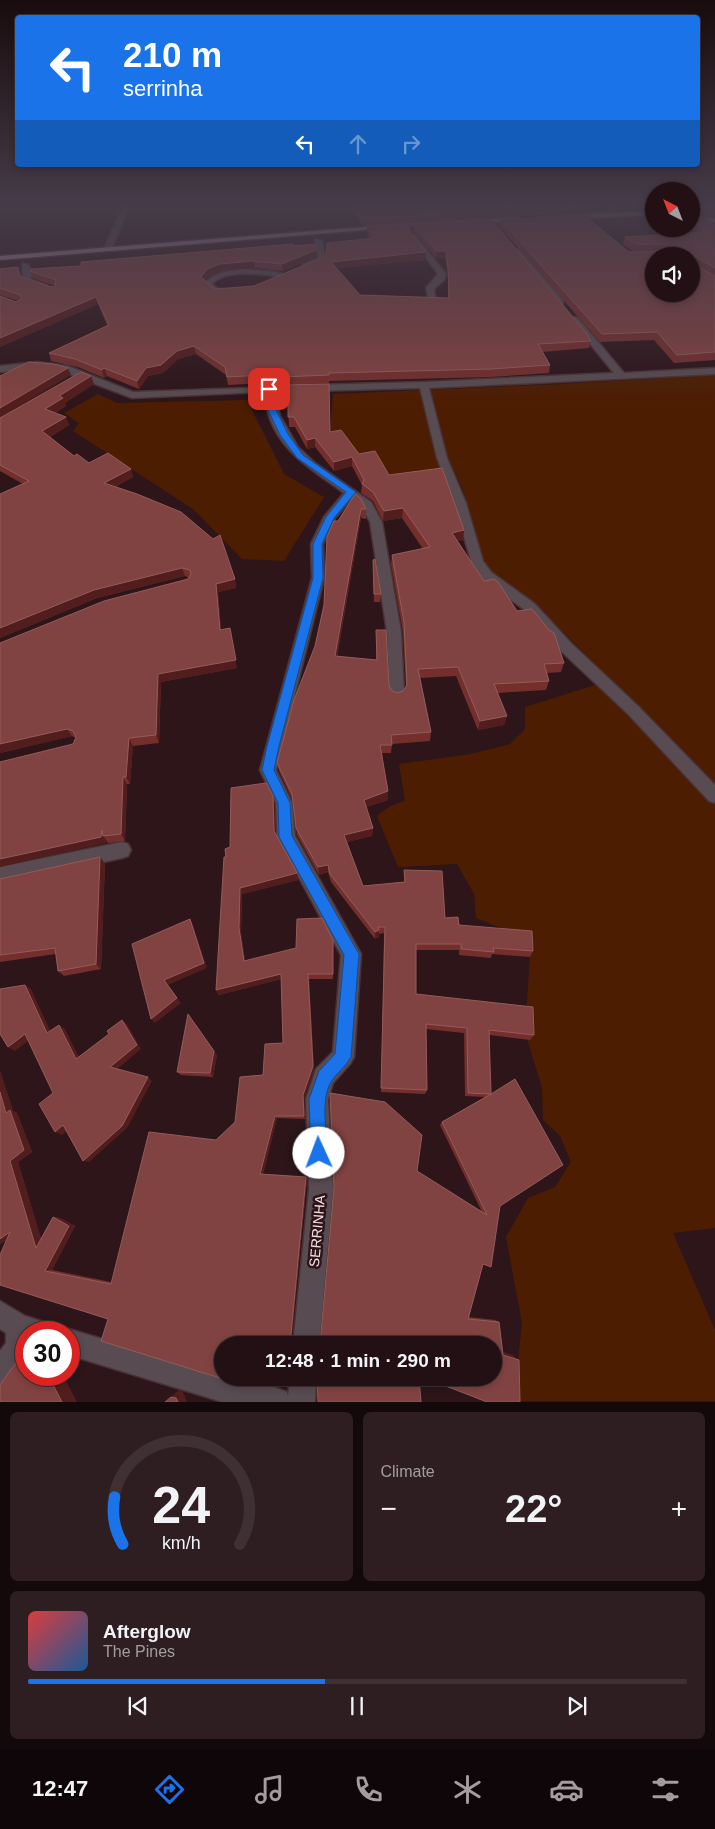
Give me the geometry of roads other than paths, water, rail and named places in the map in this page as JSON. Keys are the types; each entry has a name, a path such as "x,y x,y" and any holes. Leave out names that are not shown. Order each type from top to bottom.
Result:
{"street":[{"path":"25,271 28,276 26,280 54,290"},
{"path":"274,282 295,271"},
{"path":"433,301 430,288 441,278 442,274 440,271"},
{"path":"535,271 620,374"},
{"path":"235,289 216,292 208,284 210,278 228,273 273,273 284,276"},
{"path":"0,369 26,365 58,366 78,377 132,395 424,385 620,374 715,371"},
{"path":"424,385 442,458 460,504 477,561 486,575 530,606 566,647 633,710 715,796"},
{"path":"269,389 270,406 284,435 300,456 367,505 376,522 394,632 397,694"},
{"name":"SERRINHA","path":"307,1336 321,1189 317,1099 324,1077 343,1057 351,954 286,837 284,803 268,770 318,578 317,544 330,517 351,492"},
{"path":"0,876 122,850"},
{"path":"80,1345 210,1385 277,1402"},
{"path":"0,1374 15,1353"},
{"path":"301,1402 302,1386"}]}
